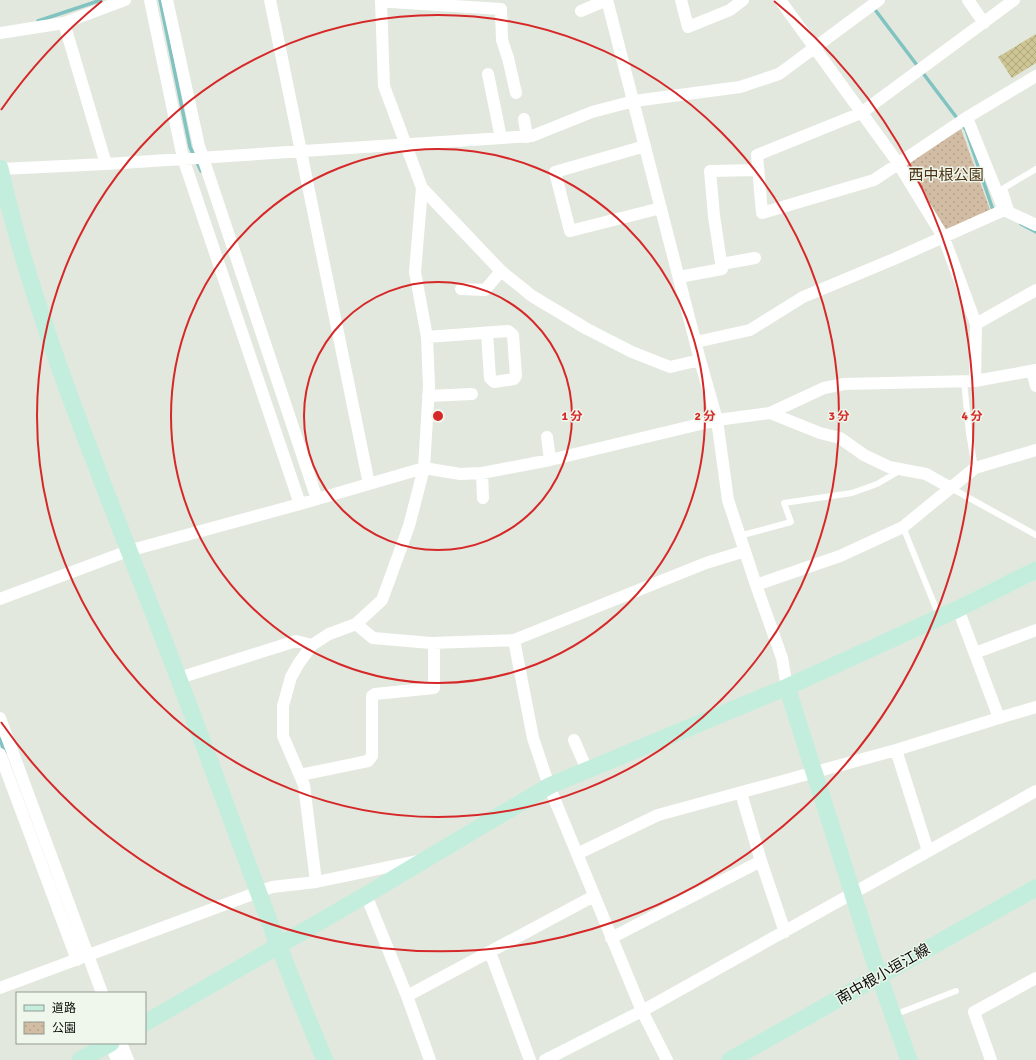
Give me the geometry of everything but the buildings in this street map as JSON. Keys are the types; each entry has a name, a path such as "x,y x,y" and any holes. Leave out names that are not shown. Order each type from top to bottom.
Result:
{"street":[{"path":"0,33 64,23 125,0"},
{"path":"150,0 185,158 300,504"},
{"path":"167,0 199,146 317,499"},
{"path":"270,0 369,484"},
{"path":"581,11 607,0 700,360 717,420 728,500 739,536 782,658 787,687 879,976 909,1060"},
{"path":"681,0 688,27 730,10 743,0"},
{"path":"780,0 898,163 944,238 976,324 970,381"},
{"path":"325,1060 278,945 211,768 179,678 128,551 75,409 29,281 12,222 0,169 406,146 532,136 592,112 634,100 740,88 778,74 879,0"},
{"path":"968,0 984,23"},
{"path":"1014,0 861,113 757,155 762,213 874,180 954,126 1036,76"},
{"path":"516,93 508,58 502,40 501,9 386,1 384,86 422,188 501,271 532,296 632,352 670,367 700,360"},
{"path":"64,23 106,164"},
{"path":"488,74 501,138"},
{"path":"967,118 1007,211 1036,225"},
{"path":"524,119 527,136"},
{"path":"645,146 555,172 570,231 661,208"},
{"path":"679,277 722,269 714,216 710,171 758,170"},
{"path":"316,882 304,785 284,736 283,706 291,677 312,645 328,634 356,624 382,600 408,526 424,468 428,396 427,337 415,272 422,188"},
{"path":"696,342 750,330 803,297 944,238 991,216 1007,211"},
{"path":"721,264 755,258"},
{"path":"461,289 485,290 501,271"},
{"path":"976,324 1036,290"},
{"path":"427,337 487,332"},
{"path":"0,599 128,551 424,468 460,474 482,473 550,460 717,420 770,413 824,388 844,384 970,381 1034,371 1036,386"},
{"path":"428,396 472,394"},
{"path":"770,413 820,434 840,438 864,455 888,467 926,474 951,488"},
{"path":"547,437 550,460"},
{"path":"756,585 840,556 903,527 975,468 1036,450"},
{"path":"482,473 483,498"},
{"path":"356,624 373,638 434,643 514,640 706,563 745,552"},
{"path":"146,1022 550,786 787,687 958,609 1036,570"},
{"path":"958,609 999,718"},
{"path":"975,653 1036,630"},
{"path":"514,640 533,738 550,786 642,1011 667,1060"},
{"path":"179,678 296,641 312,645"},
{"path":"300,775 368,761 372,756 372,696 375,694 434,688 434,643"},
{"path":"577,854 658,815 896,750 1036,707"},
{"path":"0,718 102,992"},
{"path":"574,740 587,770"},
{"path":"896,750 928,851"},
{"path":"0,754 77,960"},
{"path":"545,1060 642,1011 1036,791"},
{"path":"741,792 761,861 785,932"},
{"path":"0,988 272,887 316,882 425,859"},
{"path":"611,938 761,861"},
{"name":"南中根小垣江線","path":"730,1060 1036,888"},
{"path":"366,895 407,996 430,1060"},
{"path":"407,996 594,896"},
{"path":"490,952 530,1060"},
{"path":"991,1060 974,1012 1036,978"},
{"path":"80,1060 109,1044"},
{"path":"111,1044 116,1060"},
{"path":"121,1044 128,1060"}],"lane":[{"path":"1007,211 1004,188 1036,169"},
{"path":"970,381 969,432 975,468"},
{"path":"739,536 791,522 784,503 852,493 877,484 902,470"},
{"path":"951,488 1036,535"},
{"path":"903,527 940,617"},
{"path":"893,1015 956,991"}],"green space":[{"name":"西中根公園","path":"961,129 990,210 946,230 906,164"}],"waterway":[{"path":"38,21 101,0"},
{"path":"160,0 190,147 201,171"},
{"path":"876,11 966,130 993,210 996,211"},
{"path":"1021,224 1036,232"},
{"path":"0,739 5,753"}]}
